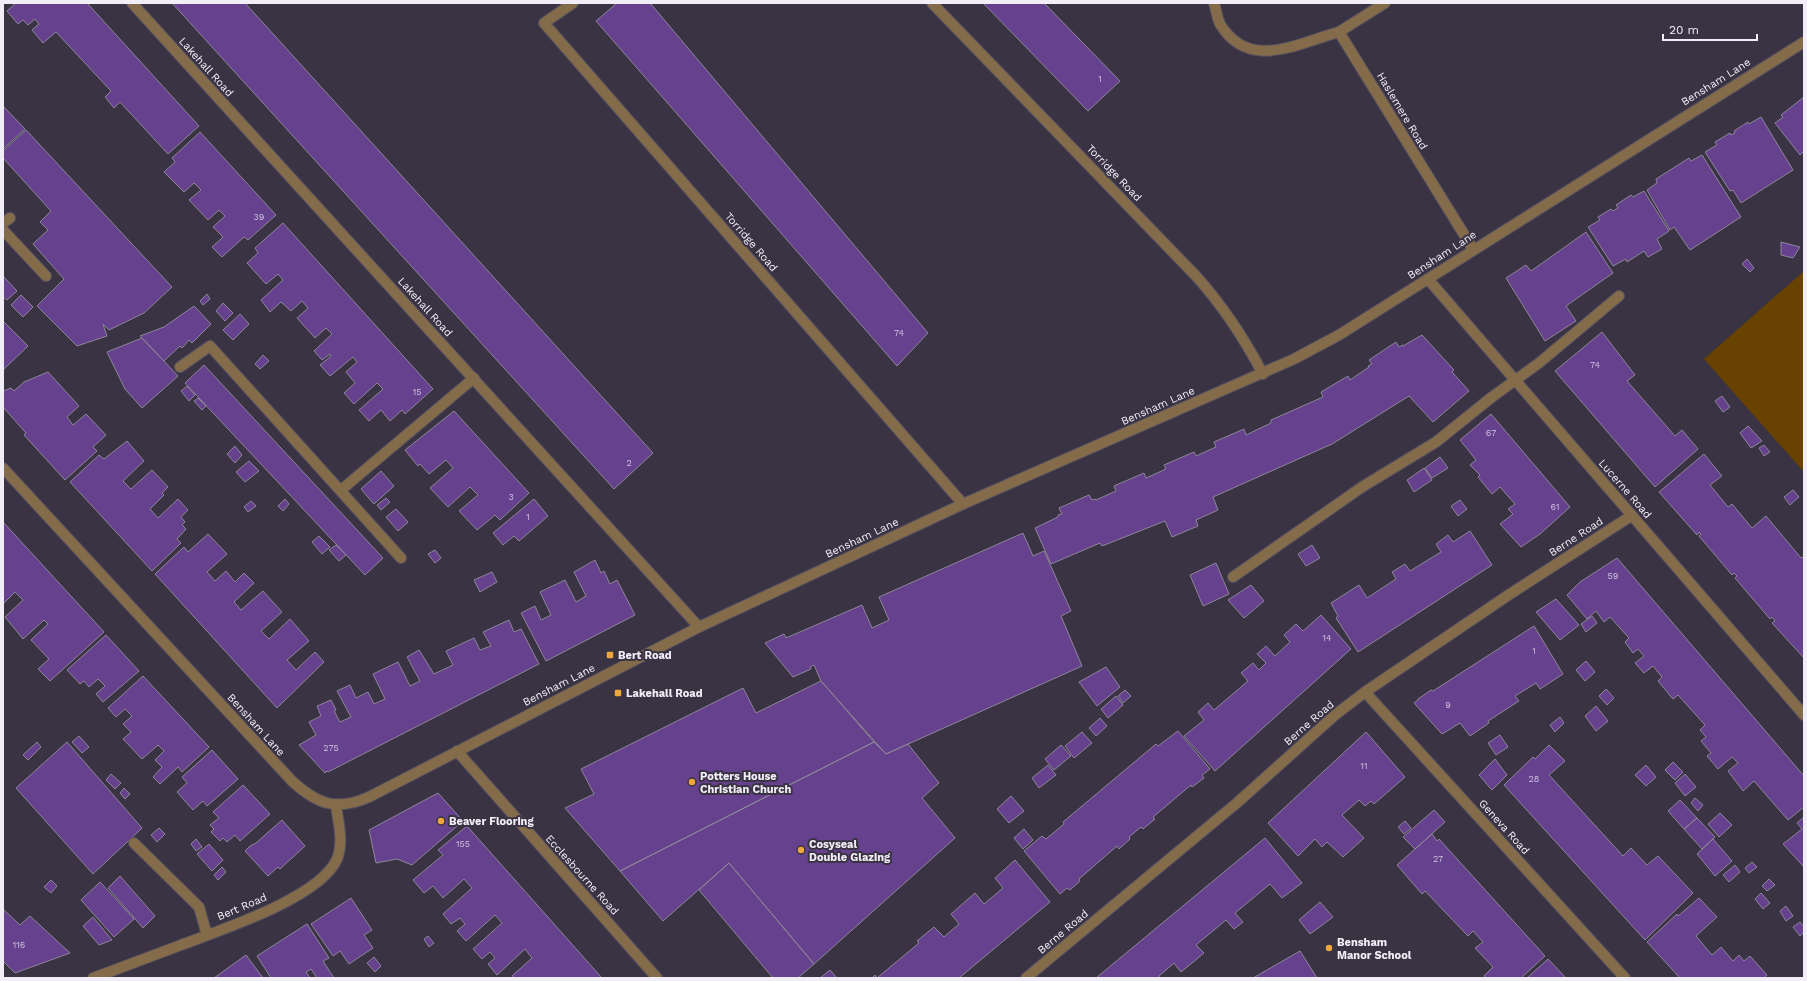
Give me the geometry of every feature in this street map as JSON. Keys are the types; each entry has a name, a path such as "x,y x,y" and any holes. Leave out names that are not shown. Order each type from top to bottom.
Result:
{"street":[{"name":"Lakehall Road","path":"132,3 699,627"},
{"name":"Torridge Road","path":"573,3 544,23 962,504"},
{"name":"Torridge Road","path":"932,3 1196,276 1247,344 1263,374"},
{"path":"1214,3 1219,23 1234,41 1254,50 1275,51 1339,32 1385,3"},
{"name":"Haslemere Road","path":"1339,32 1473,249"},
{"name":"Bensham Lane","path":"3,468 292,782 314,799 324,803 343,805 360,801 699,627 962,504 1263,374 1339,335 1473,249 1804,42"},
{"path":"3,230 46,276"},
{"name":"Lucerne Road","path":"1428,279 1631,516 1804,714"},
{"path":"1233,577 1362,487 1436,442 1539,363 1619,296"},
{"path":"180,367 210,346 401,558"},
{"path":"341,490 474,378"},
{"name":"Berne Road","path":"1026,978 1238,802 1335,715 1365,692 1510,594 1631,516"},
{"name":"Geneva Road","path":"1365,692 1625,978"},
{"name":"Ecclesbourne Road","path":"457,751 657,978"},
{"name":"Bert Road","path":"93,978 207,935 286,901 312,886 330,871 340,850 336,805"},
{"path":"134,843 199,907 207,935"}],"shaded area":[{"path":"1804,271 1804,472 1704,359"}],"building":[{"path":"16,3 87,3 199,126 168,154 120,102 114,108 105,97 111,91 56,32 43,43 32,30 39,24 35,19 28,25 23,20 18,24 7,11"},
{"path":"172,3 245,3 653,453 614,489"},
{"path":"617,3 650,3 928,333 897,366 596,21"},
{"path":"983,3 1044,3 1120,81 1088,111"},
{"path":"1804,97 1804,151 1800,155 1775,123 1783,117 1781,115"},
{"path":"3,106 25,129 4,148 3,147"},
{"path":"1761,117 1793,170 1741,203 1733,190 1730,191 1705,152 1717,145 1715,142 1730,133 1731,135 1735,133 1734,131 1748,122 1749,124"},
{"path":"26,130 172,287 144,313 109,330 103,324 107,336 77,346 37,306 64,279 33,244 48,230 40,222 51,211 3,158 3,151"},
{"path":"200,132 276,215 248,240 244,237 222,257 212,247 223,237 213,227 225,216 219,210 208,220 189,200 201,190 194,183 184,192 164,172 175,162 172,158"},
{"path":"1702,155 1741,217 1690,250 1674,227 1670,230 1647,190 1657,183 1656,179 1689,158 1691,161"},
{"path":"1644,191 1669,231 1657,239 1662,249 1648,257 1644,251 1627,262 1626,259 1613,266 1588,227 1600,220 1598,217 1611,209 1613,211 1618,208 1616,205 1631,195 1633,197"},
{"path":"283,223 433,389 405,414 402,410 390,421 381,410 369,421 359,410 383,389 377,383 354,404 344,393 355,383 346,372 357,362 353,357 330,376 320,365 331,356 330,354 322,360 314,351 332,334 326,328 315,338 297,318 308,308 302,301 291,311 281,302 270,312 261,300 283,280 278,274 266,284 247,263 258,253 255,248"},
{"path":"1586,232 1613,273 1566,306 1576,321 1545,341 1506,278 1526,265 1531,271"},
{"path":"1781,242 1800,247 1793,258 1781,255"},
{"path":"1747,259 1754,268 1750,272 1742,264"},
{"path":"3,276 17,291 7,300 3,297"},
{"path":"207,294 210,299 203,305 200,301"},
{"path":"21,295 33,307 23,317 11,305"},
{"path":"223,303 233,313 225,321 216,311"},
{"path":"194,306 211,324 192,343 189,340 182,348 180,346 164,361 140,336 164,327"},
{"path":"240,314 249,324 233,340 223,330"},
{"path":"3,321 28,346 3,370"},
{"path":"1602,332 1635,375 1627,381 1675,436 1682,430 1698,449 1655,487 1555,371"},
{"path":"1422,335 1454,370 1452,372 1469,391 1433,422 1409,396 1332,444 1213,497 1218,510 1196,520 1198,526 1172,537 1165,521 1102,546 1100,543 1051,564 1035,528 1062,514 1059,508 1089,495 1092,500 1096,500 1116,491 1114,486 1144,473 1146,478 1166,469 1164,465 1194,452 1196,456 1216,447 1214,442 1244,429 1246,435 1271,423 1271,420 1323,397 1321,392 1348,376 1350,380 1372,364 1369,360 1396,342 1399,347 1403,346"},
{"path":"142,338 178,376 142,408 125,389 107,352"},
{"path":"263,355 269,361 260,369 255,364"},
{"path":"204,365 383,558 365,575 185,383"},
{"path":"48,372 79,406 67,417 73,425 86,414 106,435 93,447 97,451 65,480 24,435 26,433 3,407 3,391 11,388 14,391 24,382"},
{"path":"187,386 195,395 189,401 181,391"},
{"path":"1722,396 1730,407 1723,412 1715,401"},
{"path":"198,398 206,406 202,410 194,401"},
{"path":"454,411 529,493 500,520 495,515 477,530 459,511 478,495 470,487 448,507 430,488 453,468 446,460 429,474 420,464 418,466 405,450"},
{"path":"1491,414 1570,507 1540,534 1521,547 1500,524 1513,514 1508,509 1515,504 1500,487 1492,494 1478,477 1480,475 1470,465 1476,460 1460,440"},
{"path":"1748,426 1762,441 1751,448 1740,433"},
{"path":"127,441 144,461 123,481 131,489 152,470 168,487 162,493 164,495 150,509 158,518 178,499 188,510 181,517 185,522 182,525 186,529 177,539 181,543 152,571 70,482 99,455 104,459"},
{"path":"1764,445 1770,452 1764,456 1759,448"},
{"path":"235,446 242,455 235,463 227,454"},
{"path":"1704,454 1722,476 1710,485 1728,507 1732,504 1752,528 1766,516 1801,558 1804,558 1804,658 1772,623 1775,621 1772,617 1770,619 1735,578 1737,576 1734,573 1732,575 1699,536 1701,534 1699,532 1697,535 1659,492"},
{"path":"1440,457 1448,468 1432,478 1425,468"},
{"path":"249,461 259,471 245,482 236,472"},
{"path":"1424,468 1432,480 1414,492 1407,480"},
{"path":"381,471 394,486 374,504 361,489"},
{"path":"1793,490 1799,497 1790,505 1784,497"},
{"path":"386,498 390,502 381,510 377,505"},
{"path":"285,499 289,504 283,511 278,506"},
{"path":"534,499 548,516 519,541 514,536 503,545 493,533"},
{"path":"1460,500 1467,509 1458,516 1451,506"},
{"path":"251,501 256,506 248,512 244,507"},
{"path":"396,509 408,522 398,531 386,517"},
{"path":"3,522 104,632 50,681 38,669 49,659 31,640 48,624 44,620 23,639 5,617 23,600 15,592 3,604"},
{"path":"1470,531 1492,565 1358,652 1336,618 1338,616 1331,603 1359,585 1367,598 1396,579 1392,572 1405,564 1410,571 1441,552 1436,544 1448,535 1453,542"},
{"path":"1023,533 1033,556 1044,551 1071,611 1061,616 1082,666 886,754 821,681 814,665 810,667 811,669 793,677 765,643 784,634 786,638 862,605 872,628 889,620 879,597"},
{"path":"208,534 227,554 207,572 215,581 226,571 235,582 244,573 254,583 234,602 241,610 263,591 282,612 261,631 269,639 290,619 309,641 287,660 296,670 315,652 324,662 277,708 155,574 184,547 188,552"},
{"path":"319,536 330,547 322,554 312,542"},
{"path":"336,545 346,555 339,561 329,550"},
{"path":"1312,545 1320,558 1306,566 1298,554"},
{"path":"435,550 441,558 435,563 428,554"},
{"path":"1617,558 1804,776 1804,807 1788,820 1754,781 1743,791 1728,771 1738,763 1732,757 1718,769 1707,756 1711,753 1701,741 1706,737 1700,730 1705,725 1678,695 1673,699 1658,681 1662,677 1653,666 1644,673 1635,663 1644,656 1638,649 1633,653 1625,642 1629,638 1610,617 1604,622 1596,611 1587,619 1567,595 1580,582"},
{"path":"595,560 601,573 604,571 610,584 617,580 635,615 546,661 521,613 535,606 541,620 551,615 540,592 565,580 576,602 586,596 574,572"},
{"path":"1216,563 1229,594 1203,606 1190,575"},
{"path":"492,572 497,582 480,592 474,580"},
{"path":"1251,585 1264,601 1244,618 1228,600"},
{"path":"1556,599 1579,625 1560,640 1536,612"},
{"path":"1321,615 1351,649 1215,771 1184,736 1204,720 1198,712 1208,703 1214,710 1248,681 1241,673 1253,663 1259,670 1266,663 1257,654 1266,646 1275,656 1290,642 1284,635 1296,624 1303,631"},
{"path":"1592,616 1597,623 1586,632 1581,624"},
{"path":"509,620 514,632 521,629 539,664 328,772 327,771 325,773 299,745 316,735 309,722 321,716 317,706 331,700 336,710 334,711 340,722 351,717 337,691 350,685 356,698 368,692 374,704 385,699 373,674 398,662 410,686 420,681 407,657 419,650 434,674 453,665 446,651 474,638 480,650 491,646 483,632"},
{"path":"1534,626 1563,674 1540,689 1536,683 1515,696 1519,701 1488,721 1489,723 1470,736 1460,723 1442,734 1414,703 1431,690 1433,691"},
{"path":"106,635 139,671 103,702 96,694 105,686 98,679 89,687 84,681 80,684 67,670"},
{"path":"1586,661 1595,672 1585,681 1576,670"},
{"path":"1106,667 1120,687 1097,706 1079,682"},
{"path":"143,676 209,747 182,772 178,767 160,784 153,777 162,767 155,760 164,751 158,745 142,759 123,739 131,732 123,724 132,716 125,709 116,717 108,708"},
{"name":"Potters House Christian Church","path":"821,681 874,742 620,871 565,808 594,794 581,769 743,688 756,713"},
{"path":"1606,689 1614,698 1607,705 1599,696"},
{"path":"1125,690 1131,696 1123,703 1118,696"},
{"path":"1116,696 1123,705 1108,718 1101,709"},
{"path":"1596,706 1608,721 1596,731 1585,716"},
{"path":"1560,717 1564,723 1555,732 1550,725"},
{"path":"1100,718 1107,726 1096,736 1089,728"},
{"path":"1178,731 1210,769 1202,775 1204,778 1192,787 1191,785 1153,817 1155,819 1143,829 1141,827 1129,837 1130,839 1119,849 1117,846 1079,879 1080,881 1070,890 1067,888 1060,894 1024,851 1042,836 1046,839 1064,824 1063,822 1156,744 1158,746"},
{"path":"1082,732 1092,743 1074,758 1065,746"},
{"path":"1366,732 1405,777 1374,804 1371,801 1365,806 1359,800 1342,815 1364,838 1343,857 1327,842 1322,847 1315,839 1298,856 1268,823"},
{"path":"1500,735 1508,747 1496,755 1488,743"},
{"path":"79,736 89,747 82,753 72,742"},
{"path":"37,742 41,747 28,760 23,755"},
{"path":"67,742 142,828 93,874 16,788"},
{"name":"Cosyseal Double Glazing","path":"874,742 886,754 908,744 939,783 922,798 955,838 814,964 729,863 663,921 620,871"},
{"path":"1061,745 1071,756 1054,770 1045,759"},
{"path":"1549,745 1565,761 1549,775 1623,856 1631,848 1647,865 1658,856 1693,893 1645,940 1504,785 1533,757 1535,759"},
{"path":"212,750 238,779 207,806 203,801 193,810 177,792 187,783 182,777"},
{"path":"1495,759 1507,775 1492,790 1479,775"},
{"path":"1673,762 1683,772 1675,780 1665,770"},
{"path":"1048,765 1056,775 1039,788 1032,778"},
{"path":"1646,765 1656,777 1646,786 1635,775"},
{"path":"111,774 121,783 115,789 106,780"},
{"path":"1685,774 1696,787 1685,796 1675,783"},
{"path":"243,785 270,814 240,841 235,835 227,842 223,838 220,841 211,832 214,829 210,825 219,818 213,812"},
{"path":"124,788 130,794 125,799 120,793"},
{"path":"438,793 463,821 412,865 397,859 376,863 369,830"},
{"path":"1011,796 1024,811 1009,823 997,809"},
{"path":"1695,798 1703,805 1698,811 1691,803"},
{"path":"1680,800 1697,818 1684,829 1668,811"},
{"path":"1434,810 1445,822 1415,849 1403,837"},
{"path":"1720,813 1732,825 1719,837 1708,824"},
{"path":"1804,817 1804,867 1783,844 1802,829 1797,823"},
{"path":"1697,818 1715,837 1702,849 1684,829"},
{"path":"282,820 305,846 280,869 278,867 268,876 245,851"},
{"path":"1405,821 1411,828 1404,834 1398,827"},
{"path":"467,826 602,978 513,978 512,976 532,958 525,949 497,975 488,964 495,958 490,952 482,959 473,949 502,923 495,915 466,941 457,931 465,924 460,918 451,924 443,914 472,888 464,879 443,898 433,886 424,893 413,880 443,855 438,850"},
{"path":"159,828 165,834 157,842 151,835"},
{"path":"1024,829 1033,840 1023,849 1014,838"},
{"path":"1432,834 1437,841 1439,839 1545,956 1521,978 1486,978 1484,976 1493,967 1475,948 1483,942 1473,931 1468,936 1425,891 1422,894 1397,865"},
{"path":"1265,838 1302,883 1282,898 1270,884 1235,913 1243,922 1234,929 1226,920 1196,945 1204,953 1181,972 1174,963 1159,976 1160,978 1096,978"},
{"path":"196,839 202,847 196,851 191,844"},
{"path":"1713,839 1732,861 1715,876 1697,854"},
{"path":"209,844 223,860 212,871 197,854"},
{"path":"1015,860 1050,902 959,978 877,978 919,943 917,941 934,927 944,937 959,924 951,914 975,893 984,904 1003,888 995,878"},
{"path":"1752,862 1757,867 1749,873 1745,868"},
{"path":"729,863 814,964 798,978 773,978 699,890"},
{"path":"1735,865 1740,872 1729,882 1723,875"},
{"path":"222,867 226,872 218,880 214,875"},
{"path":"120,876 155,916 143,928 108,888"},
{"path":"1769,879 1775,885 1767,891 1762,886"},
{"path":"51,880 57,886 51,893 44,887"},
{"path":"100,882 134,919 114,937 81,900"},
{"path":"1761,893 1770,903 1763,909 1755,899"},
{"path":"351,898 372,930 364,935 373,948 349,964 340,951 333,956 311,924"},
{"path":"1699,898 1717,917 1696,936 1712,955 1721,947 1733,961 1739,955 1744,961 1750,956 1767,975 1764,978 1680,978 1647,942 1677,914 1678,916"},
{"path":"1320,902 1333,917 1310,934 1299,920"},
{"path":"1786,906 1793,916 1786,921 1780,911"},
{"path":"3,909 20,925 30,916 70,953 15,973 3,961"},
{"path":"93,917 112,940 99,945 83,926"},
{"path":"1800,922 1804,927 1804,932 1800,936 1793,927"},
{"path":"307,924 329,958 323,961 334,978 317,978 311,969 306,972 310,978 271,978 257,956"},
{"path":"428,936 434,943 429,947 424,939"},
{"path":"1300,951 1317,978 1253,978"},
{"path":"246,955 263,978 214,978"},
{"path":"374,957 381,966 375,972 367,963"},
{"path":"1548,959 1566,978 1527,978"},
{"path":"830,970 837,978 820,978"}],"place":[{"name":"Bert Road","path":"610,655"},
{"name":"Lakehall Road","path":"618,693"},
{"name":"Potters House Christian Church","path":"692,782"},
{"name":"Beaver Flooring","path":"441,821"},
{"name":"Cosyseal Double Glazing","path":"801,850"},
{"name":"Bensham Manor School","path":"1329,948"}]}
